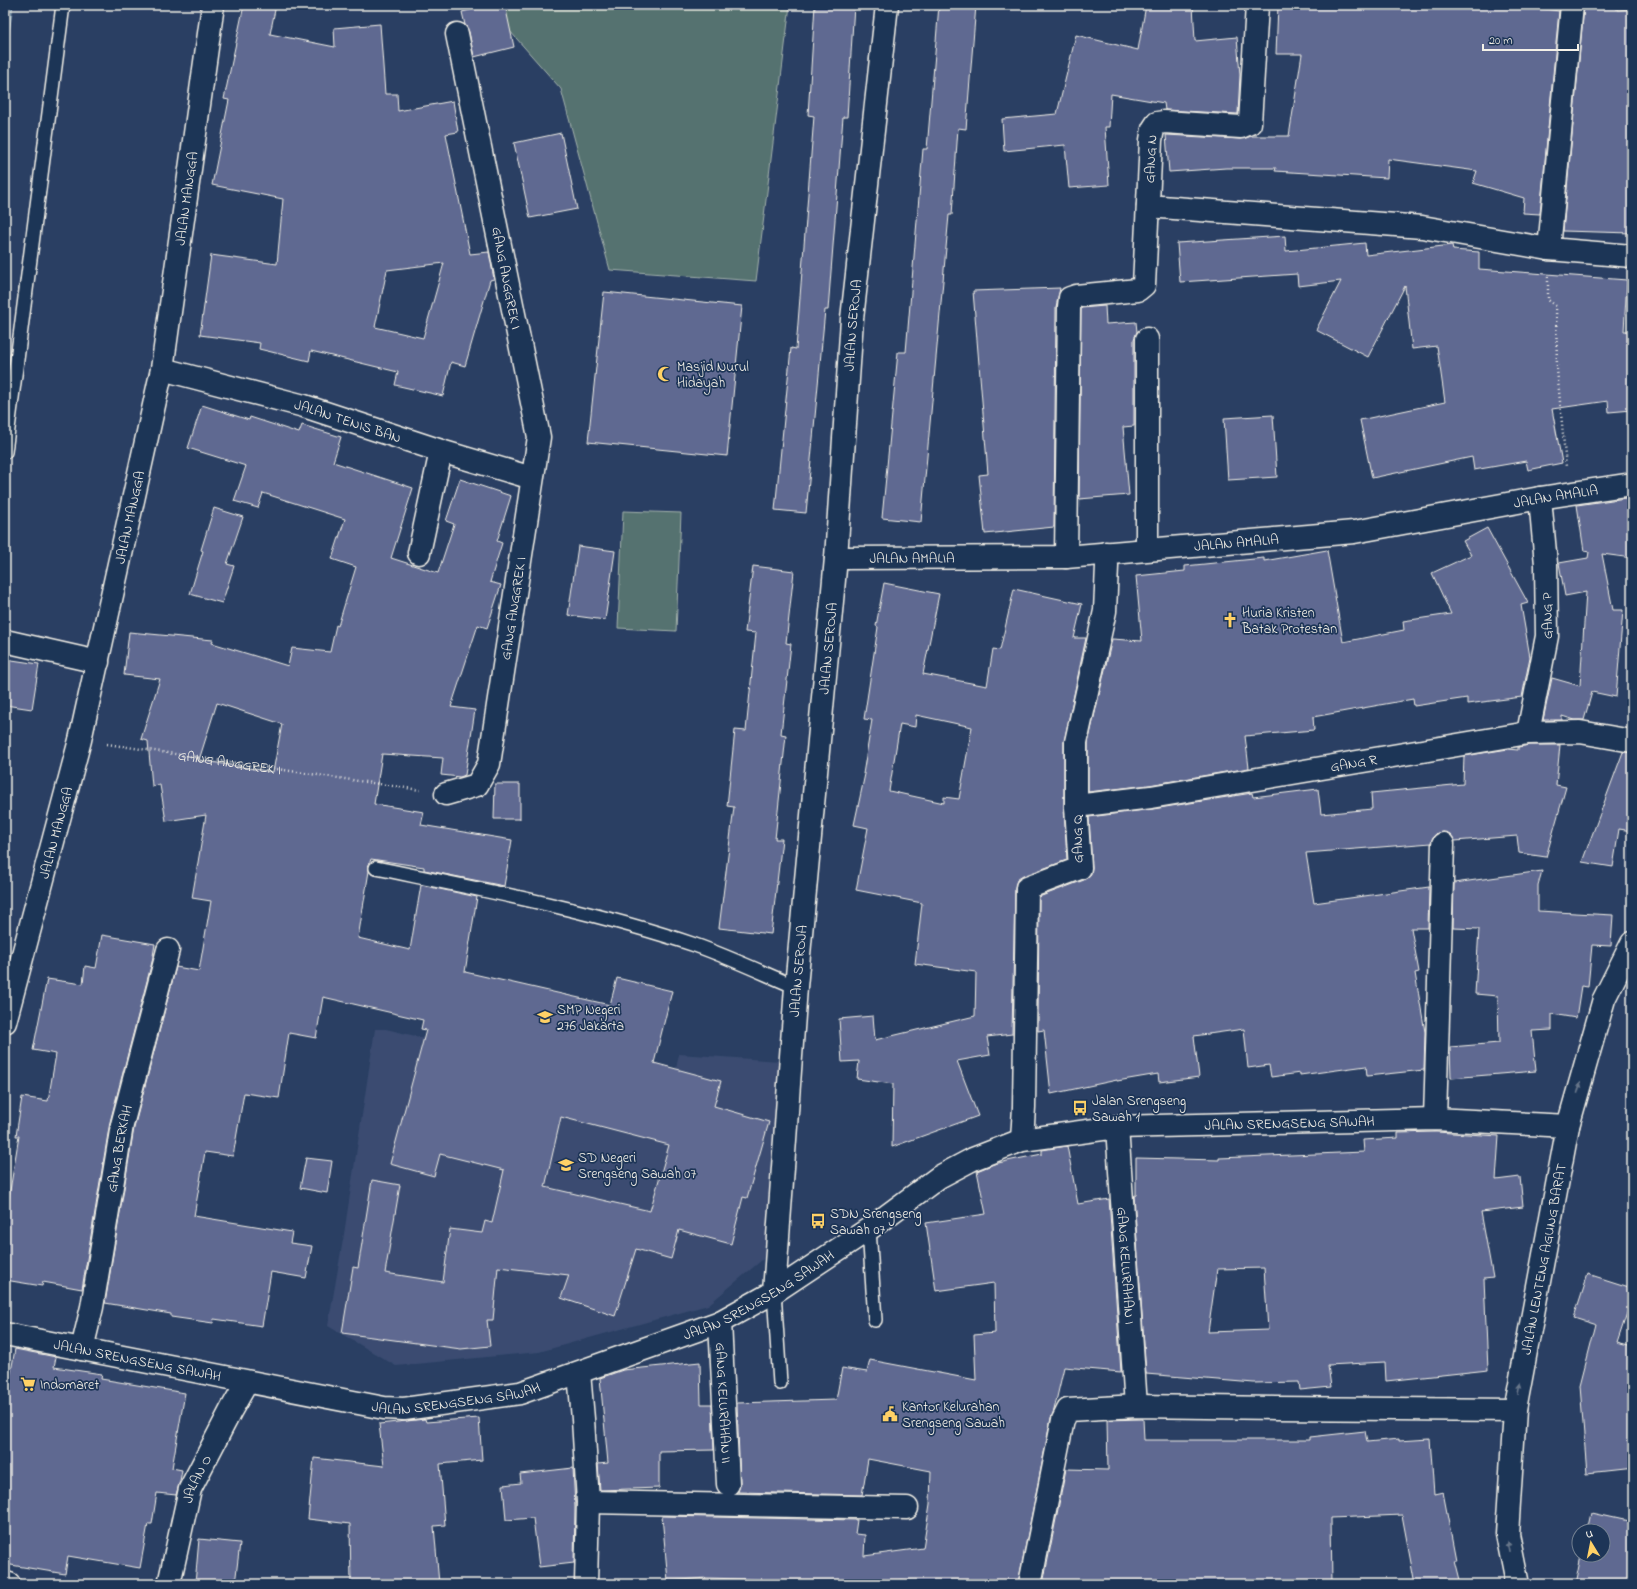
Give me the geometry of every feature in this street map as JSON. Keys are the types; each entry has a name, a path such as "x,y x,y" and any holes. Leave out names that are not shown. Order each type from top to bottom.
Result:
{"street":[{"name":"JALAN MANGGA","path":"5,1022 80,740 162,369 213,5"},
{"name":"JALAN SEROJA","path":"774,1292 796,987 836,558 852,319 886,5"},
{"name":"GANG N","path":"1066,557 1070,298 1076,296 1138,290 1144,285 1151,140 1153,130 1157,124 1164,122 1241,127 1250,123 1257,5"},
{"path":"1550,249 1572,5"},
{"name":"GANG ANGGREK I","path":"446,794 477,784 489,764 539,437 457,34"},
{"path":"1148,206 1422,227 1550,249 1632,256"},
{"path":"1147,339 1147,549"},
{"name":"JALAN TENIS BAN","path":"162,369 304,406 441,451 532,478"},
{"path":"419,553 441,451"},
{"name":"JALAN AMALIA","path":"836,558 1066,557 1354,532 1568,493 1632,484"},
{"name":"GANG P","path":"1528,733 1547,636 1546,564 1540,498"},
{"name":"GANG Q","path":"1022,1140 1024,1107 1027,888 1080,868 1076,806 1076,742 1105,611 1107,566 1106,553"},
{"path":"5,641 98,662"},
{"name":"GANG R","path":"1076,806 1151,797 1528,733 1580,732 1632,741"},
{"path":"1436,1118 1443,844"},
{"name":"JALAN LENTENG AGUNG BARAT","path":"1517,1584 1507,1534 1515,1410 1568,1126 1604,1000 1632,943"},
{"name":"GANG BERKAH","path":"82,1349 92,1307 122,1125 168,950"},
{"name":"JALAN SRENGSENG SAWAH","path":"5,1334 384,1408 404,1409 509,1395 579,1373 720,1322 774,1292 869,1229 939,1177 973,1159 1022,1140 1117,1127 1436,1118 1568,1126"},
{"name":"GANG KELURAHAN I","path":"1117,1127 1136,1406"},
{"name":"GANG KELURAHAN II","path":"720,1322 728,1484"},
{"path":"579,1373 588,1502 586,1584"},
{"name":"JALAN O","path":"169,1584 190,1489 247,1382"},
{"path":"1030,1584 1065,1413 1068,1410 1136,1406 1292,1409 1515,1410"},
{"path":"588,1502 907,1508"},
{"path":"5,1583 9,1584"}],"lane":[{"path":"5,452 63,5"},
{"path":"376,868 538,902 620,923 696,946 796,987"},
{"path":"869,1229 875,1320"},
{"path":"774,1292 780,1383"}],"path":[{"path":"1550,249 1548,300 1556,306 1557,368 1568,493"},
{"name":"GANG ANGGREK I","path":"80,740 446,794"}],"shaded area":[{"path":"5,5 13,5 7,47 5,46"},
{"name":"SD Negeri Srengseng Sawah 07","path":"375,1029 386,1029 667,1096 672,1089 679,1054 780,1061 774,1250 708,1305 539,1352 396,1366 328,1326 344,1234"}],"green space":[{"path":"504,5 790,5 756,281 610,270 561,89 509,30"},
{"path":"623,511 681,513 676,631 618,628"}],"building":[{"path":"244,5 276,5 270,34 335,47 334,28 380,24 385,94 397,94 398,111 453,101 458,132 446,134 470,254 489,252 494,279 490,280 465,366 451,362 443,396 395,385 398,372 311,351 309,361 259,349 260,343 200,335 211,255 277,264 283,199 212,185 229,100 224,99","holes":["444,263 423,338 375,327 387,270"]},
{"path":"490,5 505,5 514,47 474,57 469,32 465,25 462,12"},
{"path":"815,5 854,5 847,117 843,117 828,310 825,310 806,513 775,510 791,348 796,349 814,116 808,115"},
{"path":"939,5 976,5 966,129 958,128 952,215 949,215 921,522 882,518 898,352 906,352 923,149 927,149"},
{"path":"1146,5 1193,5 1195,41 1237,37 1240,75 1238,114 1165,110 1164,103 1111,94 1109,127 1105,127 1109,185 1069,188 1065,145 1004,151 1002,119 1057,114 1076,35 1138,50"},
{"path":"1278,5 1529,5 1529,7 1559,11 1540,214 1523,213 1524,198 1473,183 1477,171 1388,159 1387,178 1275,171 1276,168 1226,168 1169,172 1166,135 1240,139 1252,136 1289,136 1302,54 1276,54"},
{"path":"1617,5 1617,10 1632,9 1632,233 1563,231 1584,7"},
{"path":"561,133 577,209 530,218 514,143"},
{"path":"1285,236 1286,251 1365,243 1366,255 1452,245 1453,250 1479,252 1479,269 1627,280 1624,331 1632,331 1632,410 1609,412 1608,401 1552,409 1562,463 1528,470 1526,461 1474,470 1472,457 1372,478 1360,420 1445,402 1437,346 1412,349 1405,286 1368,357 1316,330 1341,281 1298,286 1297,274 1180,282 1177,243"},
{"path":"1060,288 1056,307 1054,527 985,534 979,475 988,474 973,291"},
{"name":"Masjid Nurul Hidayah","path":"604,292 742,306 727,456 588,442"},
{"path":"1105,306 1106,324 1136,322 1137,332 1134,339 1134,426 1123,427 1129,495 1079,499 1081,308"},
{"path":"202,405 249,420 250,417 299,433 302,425 341,437 333,462 413,488 391,558 438,573 454,524 446,521 460,479 511,496 497,541 502,543 490,582 501,585 487,628 478,625 451,707 475,710 465,775 460,777 441,775 443,758 382,754 374,804 424,812 421,825 512,840 504,886 424,870 424,867 371,859 368,867 369,871 358,938 410,950 421,885 477,897 465,972 610,1005 617,978 672,991 654,1063 721,1081 714,1106 769,1122 747,1198 743,1197 731,1244 679,1230 671,1259 636,1249 615,1316 561,1298 569,1275 498,1267 493,1320 487,1320 490,1346 461,1349 342,1333 353,1267 358,1268 372,1180 400,1185 385,1273 443,1282 450,1229 482,1233 485,1221 492,1223 504,1170 440,1154 434,1176 390,1164 426,1030 421,1029 423,1020 323,997 316,1038 289,1033 279,1098 244,1093 233,1156 205,1152 194,1216 292,1232 290,1243 312,1246 306,1278 271,1272 262,1326 214,1319 213,1323 171,1317 171,1314 105,1303 134,1128 176,967 199,971 211,901 192,898 206,815 166,821 160,785 152,786 148,741 141,739 160,679 124,675 129,632 213,640 212,643 288,666 292,648 330,652 336,625 338,626 356,567 332,559 345,519 263,493 258,508 234,501 246,466 188,448","holes":["217,703 282,724 273,772 199,760","561,1117 669,1145 650,1211 545,1187"]},
{"path":"1273,415 1277,477 1228,480 1224,418"},
{"path":"1626,498 1632,538 1632,558 1602,554 1613,610 1623,610 1616,697 1592,692 1584,720 1575,720 1562,716 1562,720 1543,720 1552,678 1580,686 1586,592 1565,596 1559,563 1588,558 1589,552 1584,551 1577,505"},
{"path":"214,508 243,517 227,564 234,566 222,603 190,594 203,551 201,550"},
{"path":"1487,528 1528,603 1521,605 1530,657 1522,697 1467,704 1467,698 1414,706 1413,699 1313,717 1314,730 1245,736 1249,768 1149,785 1088,792 1088,743 1112,639 1142,641 1136,576 1185,571 1185,566 1264,558 1264,561 1327,550 1343,642 1404,630 1403,621 1451,614 1432,573 1471,555 1463,541"},
{"path":"578,546 615,551 605,620 568,615"},
{"path":"753,566 794,571 786,643 791,644 781,734 786,735 775,839 782,839 771,934 719,928 734,807 727,806 735,730 746,731 756,633 745,632"},
{"path":"884,583 939,594 923,674 987,686 993,649 1000,650 1014,589 1082,604 1074,638 1086,638 1064,742 1064,807 1067,860 1023,876 1017,880 1015,887 1012,1034 987,1037 990,1055 957,1061 978,1116 892,1147 893,1084 857,1079 859,1061 842,1062 839,1019 873,1016 875,1040 975,1016 976,972 915,964 922,903 856,890 868,828 854,825 865,774 863,774 872,720 864,719 878,627 876,626","holes":["916,715 972,727 959,799 944,797 944,803 889,791 900,724 915,727"]},
{"path":"5,659 39,664 32,709 5,705"},
{"path":"1529,745 1560,745 1556,785 1566,787 1546,857 1519,853 1517,836 1455,841 1450,834 1443,832 1437,833 1433,837 1431,843 1306,853 1314,903 1429,887 1428,928 1411,928 1419,972 1415,973 1425,1032 1424,1070 1367,1076 1366,1066 1300,1075 1300,1073 1271,1077 1269,1065 1248,1068 1244,1029 1194,1036 1199,1077 1159,1082 1158,1074 1117,1080 1051,1094 1044,1030 1038,1031 1039,897 1084,880 1091,874 1092,867 1089,817 1153,809 1252,793 1253,797 1318,789 1321,814 1372,809 1371,793 1463,784 1464,756 1508,749 1518,750 1518,747"},
{"path":"1623,752 1632,753 1632,831 1619,829 1613,867 1582,862"},
{"path":"495,784 520,784 520,819 494,819"},
{"path":"1542,871 1538,885 1538,911 1613,915 1611,946 1592,945 1588,987 1581,986 1576,1018 1552,1014 1552,1030 1532,1031 1536,1071 1451,1078 1450,1047 1499,1043 1498,996 1475,994 1479,929 1453,928 1454,883"},
{"path":"102,935 155,944 152,962 110,1122 82,1289 43,1282 42,1286 5,1280 5,1221 19,1136 16,1136 22,1097 48,1101 56,1054 33,1050 47,979 83,984 85,966 96,968"},
{"path":"1436,1132 1499,1136 1496,1180 1520,1177 1523,1207 1481,1212 1493,1278 1484,1279 1488,1370 1386,1381 1385,1362 1328,1365 1331,1387 1300,1390 1299,1382 1254,1383 1146,1374 1134,1196 1136,1195 1136,1158 1219,1160 1219,1158 1364,1152 1363,1140 1398,1138 1398,1133","holes":["1264,1268 1268,1330 1208,1332 1217,1269"]},
{"path":"1067,1146 1078,1204 1109,1199 1121,1372 1064,1367 1051,1418 1018,1584 930,1584 902,1580 865,1584 774,1584 774,1580 707,1578 668,1581 662,1516 857,1520 855,1534 865,1535 864,1556 923,1548 930,1504 931,1471 868,1459 862,1495 738,1492 740,1483 737,1403 836,1400 842,1368 867,1372 870,1360 976,1380 974,1335 995,1333 994,1283 936,1291 926,1223 986,1214 977,1171 994,1164 1042,1154 1042,1150"},
{"path":"306,1158 332,1161 327,1193 300,1188"},
{"path":"1588,1274 1632,1288 1632,1298 1617,1343 1632,1347 1632,1468 1587,1473 1580,1386 1596,1324 1574,1317"},
{"path":"15,1349 56,1357 54,1367 102,1374 101,1379 185,1393 172,1468 182,1470 180,1481 176,1495 157,1493 152,1524 148,1524 140,1568 68,1556 65,1574 5,1564 5,1406"},
{"path":"700,1362 701,1404 712,1404 714,1450 659,1451 659,1488 600,1490 598,1464 608,1463 600,1378 623,1370"},
{"path":"479,1418 482,1460 440,1464 445,1525 434,1526 439,1584 351,1584 350,1524 308,1519 314,1458 384,1466 379,1424 425,1419 426,1422"},
{"path":"1143,1419 1144,1440 1310,1440 1310,1437 1365,1431 1367,1442 1399,1439 1399,1441 1430,1439 1434,1494 1443,1492 1456,1560 1453,1560 1459,1584 1415,1584 1402,1515 1331,1518 1332,1584 1150,1584 1150,1581 1098,1582 1097,1584 1043,1584 1066,1469 1108,1470 1107,1420"},
{"path":"573,1468 575,1507 574,1563 539,1567 533,1518 506,1520 503,1485 521,1483 520,1474"},
{"path":"1591,1513 1632,1522 1632,1584 1575,1584 1579,1563 1611,1563 1611,1523 1589,1523"},
{"path":"199,1539 240,1543 235,1584 195,1584"}],"place":[{"name":"Masjid Nurul Hidayah","path":"665,374"},
{"name":"Huria Kristen Batak Protestan","path":"1230,620"},
{"name":"SMP Negeri 276 Jakarta","path":"545,1017"},
{"name":"Jalan Srengseng Sawah 1","path":"1080,1108"},
{"name":"SD Negeri Srengseng Sawah 07","path":"566,1165"},
{"name":"SDN Srengseng Sawah 07","path":"818,1221"},
{"name":"Indomaret","path":"28,1384"},
{"name":"Kantor Kelurahan Srengseng Sawah","path":"890,1414"}]}
